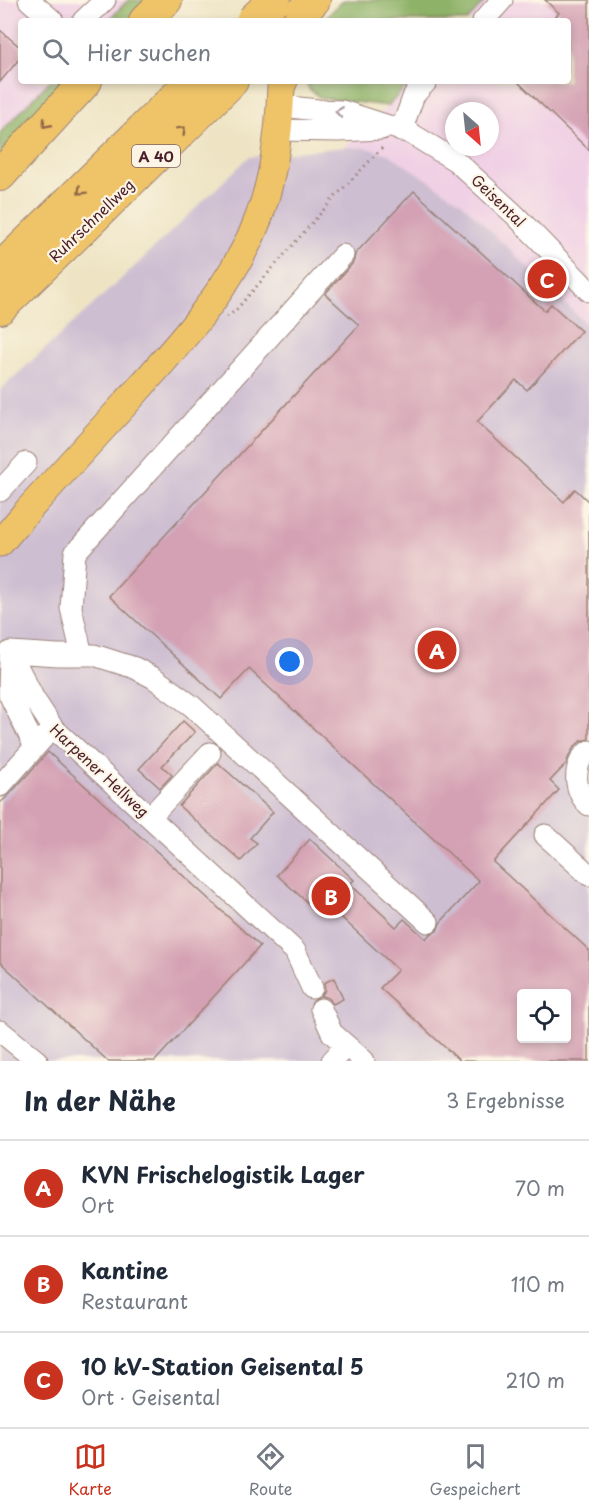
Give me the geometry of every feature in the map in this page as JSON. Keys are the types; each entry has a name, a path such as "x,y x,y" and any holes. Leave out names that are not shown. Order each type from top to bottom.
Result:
{"highway":[{"path":"148,18 165,0"},
{"path":"255,18 274,0"},
{"path":"296,18 314,0"},
{"path":"0,175 83,84"},
{"name":"Ruhrschnellweg","path":"3,296 52,219 189,84"},
{"name":"Ruhrschnellweg","path":"3,296 229,84"},
{"path":"0,261 52,219"}],"main road":[{"path":"262,0 265,18"},
{"path":"285,0 286,18"},
{"path":"0,543 156,370 206,310 240,257 256,224 266,194 280,97"}],"street":[{"path":"29,0 50,18"},
{"path":"86,18 105,0"},
{"path":"486,18 502,0"},
{"path":"398,130 414,95 424,84"},
{"name":"Geisental","path":"280,97 318,110 342,111 410,133 456,161 505,205 589,291"},
{"path":"82,655 71,608 75,553 343,255"},
{"path":"0,491 26,463"},
{"path":"35,747 9,694 10,652 94,655 135,668 154,678 192,706 428,922"},
{"name":"Harpener Hellweg","path":"10,652 34,699 53,728 295,951 312,988"},
{"path":"0,786 53,728"},
{"path":"589,751 584,755 576,770 578,787 585,802 589,805"},
{"path":"150,817 210,753"},
{"path":"545,835 589,875"},
{"path":"321,1009 339,1053 364,1061"},
{"path":"0,1031 37,1061"}],"path":[{"path":"206,310 228,317 235,311 334,198 398,130"}],"shaded area":[{"path":"0,0 128,0 111,18 18,18 18,84 47,84 0,133"},
{"path":"486,0 589,0 589,327 461,202 389,154 367,148 344,147 408,84 571,84 571,18 470,18"},
{"path":"344,147 367,148 389,154 461,202 589,327 589,1061 0,1061 0,390 132,269 249,157"}],"green space":[{"path":"128,0 158,0 140,18 111,18"},
{"path":"344,0 486,0 470,18 325,18"},
{"path":"47,84 73,84 0,161 0,133"},
{"path":"307,84 408,84 388,106 321,98 309,89"}],"building":[{"path":"545,0 589,0 589,150 520,84 571,84 571,18 554,18 559,13"},
{"path":"0,30 18,45 18,61 0,82"},
{"path":"414,191 545,311 551,304 581,331 527,390 516,380 477,422 564,502 575,489 589,502 589,739 581,741 574,747 566,764 550,781 559,790 493,862 589,950 589,1061 460,1061 380,988 398,970 329,906 321,915 277,875 310,839 354,880 350,884 396,927 404,919 426,939 437,931 440,923 479,881 249,669 221,699 109,596 359,325 325,294 355,258 355,254"},
{"path":"183,721 195,732 162,766 172,775 160,788 139,769"},
{"path":"48,752 260,946 155,1061 108,1061 0,962 0,803"},
{"path":"218,763 273,812 250,838 257,843 241,861 179,806"},
{"path":"334,978 343,999 333,1004 328,998 321,996 325,990 324,983"}],"place":[{"name":"10 kV-Station Geisental 5","path":"547,279"},
{"name":"KVN Frischelogistik Lager","path":"437,650"},
{"name":"Kantine","path":"331,896"}]}
